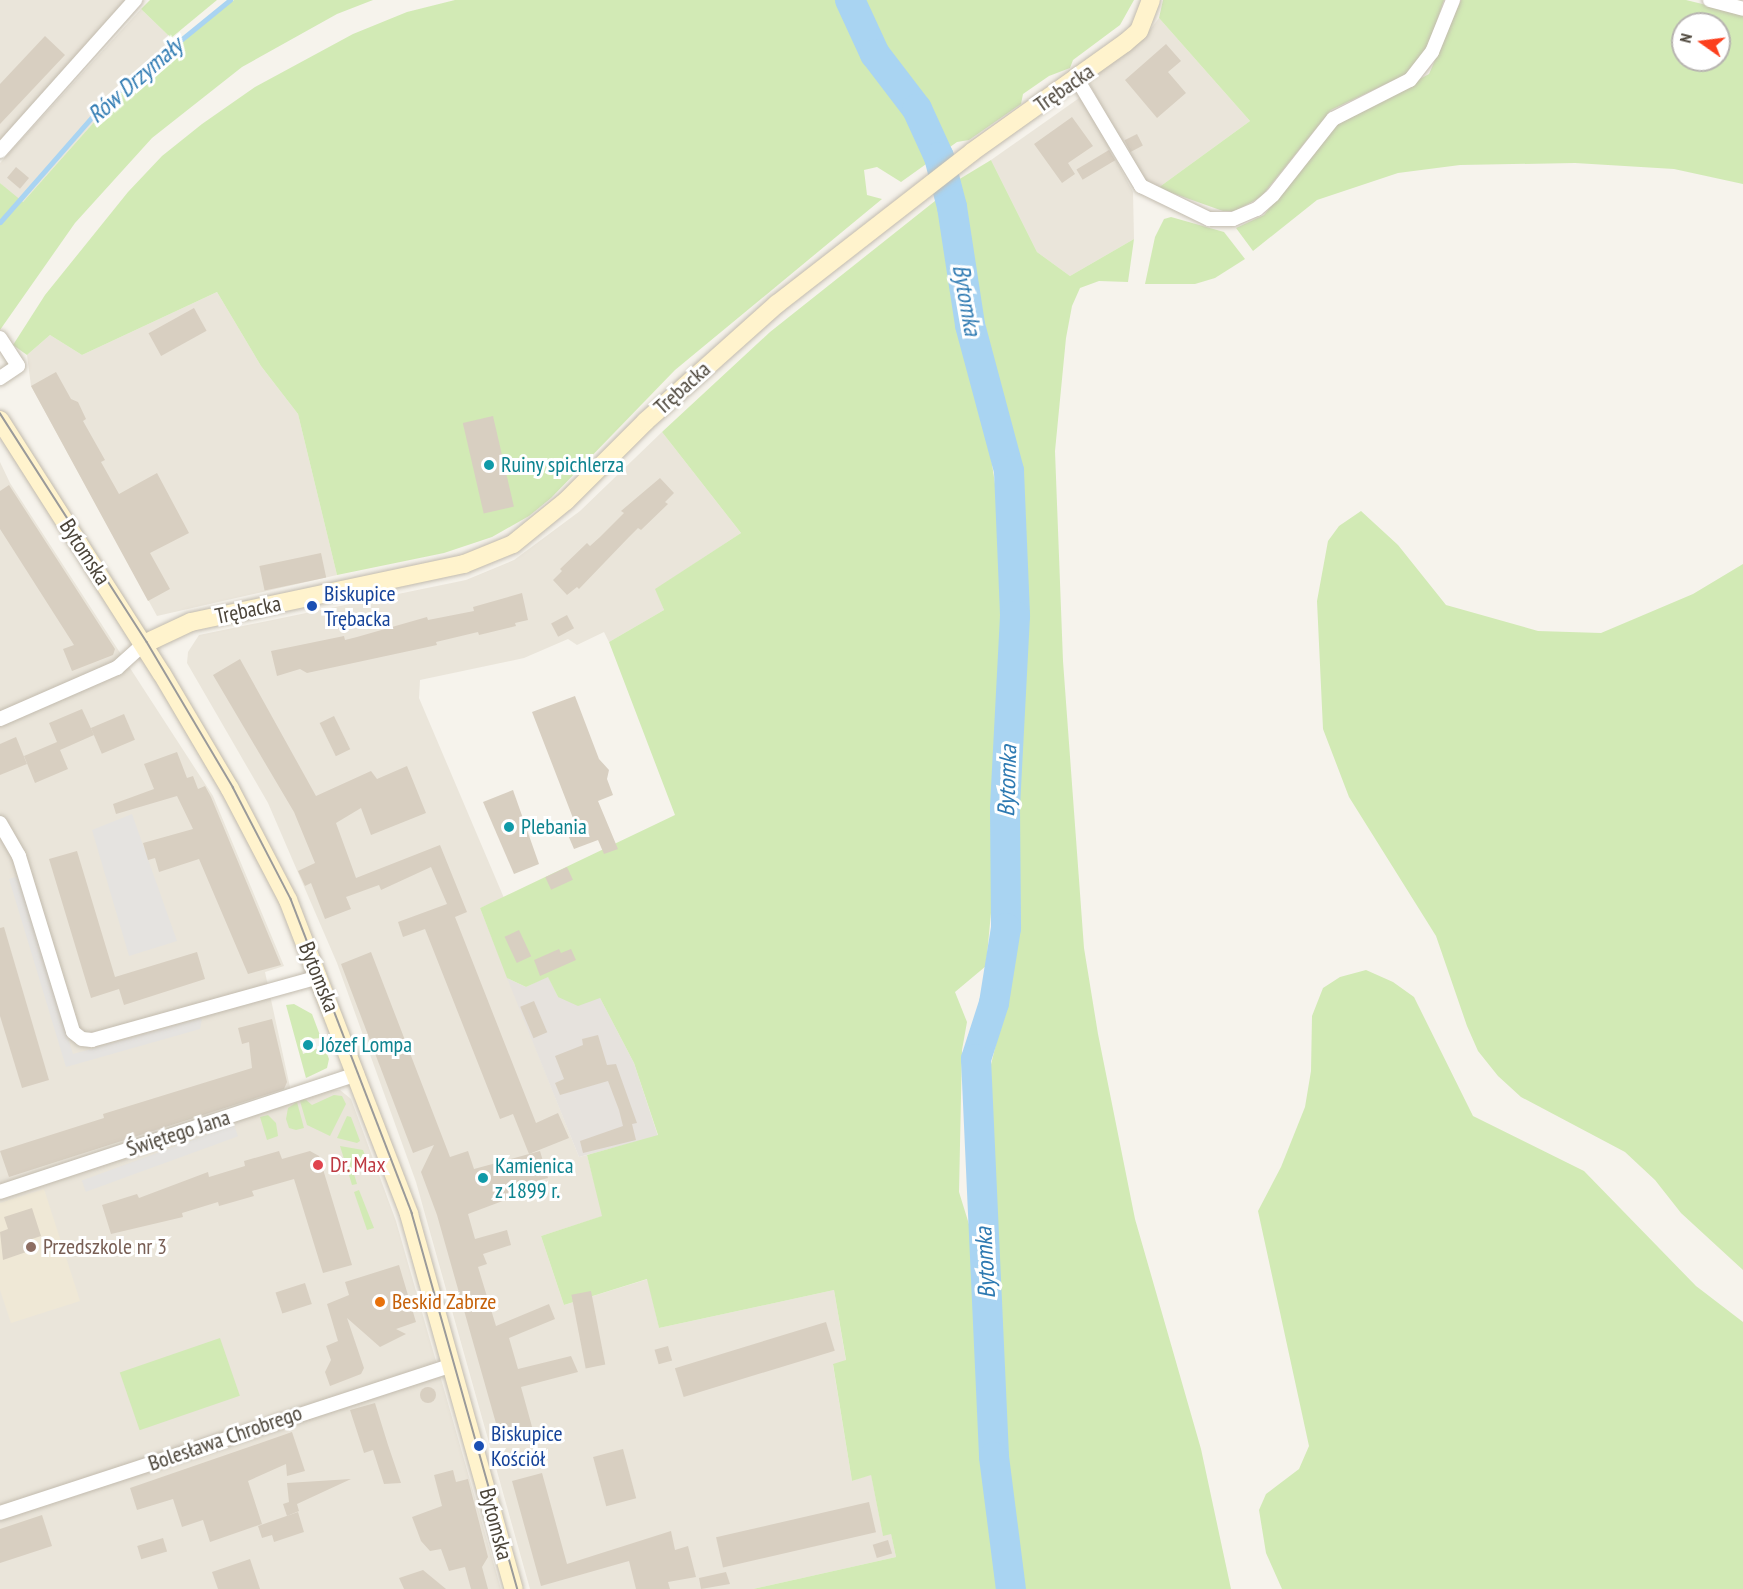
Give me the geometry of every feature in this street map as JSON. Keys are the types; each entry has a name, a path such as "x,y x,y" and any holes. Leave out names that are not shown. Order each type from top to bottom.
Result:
{"street":[{"path":"0,151 135,0"},
{"name":"Trębacka","path":"144,644 191,622 464,564 513,544 557,509 646,421 777,304 907,201 972,152 1077,80 1139,31 1151,0"},
{"path":"1077,80 1142,186 1209,219 1233,219 1257,209 1273,195 1333,118 1410,80 1432,52 1453,0"},
{"path":"1710,0 1743,9"},
{"path":"0,338 18,366 0,378"},
{"name":"Bytomska","path":"0,420 144,644 261,844 319,977 409,1214 514,1589"},
{"path":"0,719 117,668 144,644"},
{"path":"0,823 19,856 73,1032 82,1039 92,1040 319,977"},
{"name":"Świętego Jana","path":"0,1191 357,1074"},
{"name":"Bolesława Chrobrego","path":"0,1513 452,1365"}],"shaded area":[{"path":"0,0 125,0 0,144"},
{"path":"141,9 171,38 176,50 135,76 22,203 0,183 0,163"},
{"path":"1159,18 1250,121 1158,188 1140,177 1088,81 1147,34"},
{"path":"1082,96 1133,192 1134,239 1070,276 1037,252 991,160"},
{"path":"217,292 261,366 298,414 337,575 157,616 31,386 27,355 50,335 82,355"},
{"path":"662,432 741,533 656,589 664,610 609,642 604,632 577,645 568,639 524,658 420,680 419,698 504,898 480,908 579,1157 587,1155 603,1216 541,1236 564,1305 648,1279 659,1328 834,1290 846,1361 833,1365 852,1481 871,1474 883,1535 891,1533 896,1557 753,1589 530,1589 416,1182 337,963 268,803 187,663 188,652 199,635 466,580 514,560 580,511"},
{"path":"0,462 10,483 213,796 284,966 265,972 293,1101 331,1090 340,1090 351,1099 396,1221 501,1589 0,1589"},
{"path":"132,814 177,941 129,956 92,830"},
{"path":"19,876 73,1054 202,1018 200,1029 66,1067 9,879"},
{"path":"548,976 558,997 600,998 634,1063 658,1136 579,1157 507,978 526,987"},
{"path":"234,1125 238,1136 86,1192 82,1180"},
{"name":"Przedszkole nr 3","path":"44,1189 80,1301 11,1323 0,1290 0,1203"}],"green space":[{"path":"150,0 217,0 171,38 141,9"},
{"path":"234,0 373,0 337,14 242,67 152,138 75,223 0,330 0,183 23,202 135,76 176,50 174,46"},
{"path":"455,0 1134,0 1120,25 1073,60 1070,68 1049,76 1023,94 1021,104 969,140 957,142 901,182 877,167 864,170 867,195 882,199 675,370 551,498 529,516 492,537 444,553 337,575 298,414 261,366 217,292 82,355 50,335 27,355 13,345 45,295 128,192 162,156 202,124 255,87 353,34 407,12"},
{"path":"1163,0 1444,0 1428,47 1409,73 1331,110 1261,197 1235,211 1223,211 1158,188 1250,121 1159,18"},
{"path":"1461,0 1686,0 1743,14 1743,184 1674,169 1575,163 1460,165 1398,173 1317,200 1253,251 1236,228 1264,215 1337,124 1429,74"},
{"path":"991,160 1037,252 1070,276 1134,239 1128,282 1099,281 1080,288 1072,306 1066,338 1055,451 1063,661 1084,948 1098,1034 1135,1219 1201,1449 1231,1589 1024,1589 1005,1457 987,1081 1013,974 1020,928 1015,843 1023,682 1020,549 1014,466 976,325 953,183"},
{"path":"940,197 964,338 989,444 1000,517 1003,584 998,838 986,966 955,992 967,1022 962,1050 959,1192 972,1234 985,1335 982,1437 1003,1589 753,1589 896,1557 891,1534 883,1536 871,1475 852,1481 833,1364 846,1360 834,1290 659,1328 647,1279 564,1305 541,1236 602,1216 587,1155 658,1135 634,1063 600,998 578,1006 558,997 548,977 526,987 507,978 480,908 675,815 609,642 664,610 655,589 741,533 662,432 770,332"},
{"path":"1171,217 1224,232 1245,259 1215,278 1195,284 1145,284 1155,237 1164,219"},
{"path":"1361,511 1398,545 1446,605 1538,631 1601,633 1693,594 1743,564 1743,1270 1681,1213 1655,1180 1625,1152 1521,1097 1498,1076 1478,1051 1436,936 1349,797 1323,729 1317,601 1328,541 1339,526"},
{"path":"1366,970 1393,982 1414,997 1473,1116 1584,1171 1696,1286 1743,1322 1743,1589 1282,1589 1266,1553 1259,1510 1266,1494 1299,1469 1309,1446 1258,1211 1281,1167 1305,1107 1311,1071 1312,1016 1323,988 1340,977"},
{"path":"294,1004 312,1014 321,1038 300,1040 303,1054 324,1046 329,1059 327,1068 306,1078 286,1005"},
{"path":"334,1095 342,1096 346,1104 330,1136 307,1125 300,1101 305,1099 312,1105"},
{"path":"297,1102 304,1128 296,1130 289,1128 286,1119 288,1108"},
{"path":"268,1115 276,1123 278,1136 267,1140 260,1117"},
{"path":"347,1116 351,1117 360,1141 357,1143 337,1138"},
{"path":"340,1146 363,1150 365,1155 354,1174 357,1184 352,1185"},
{"path":"359,1190 374,1228 367,1230 354,1192"},
{"path":"220,1338 240,1396 140,1430 120,1373"}],"building":[{"path":"45,36 65,55 0,124 0,84"},
{"path":"1166,44 1181,61 1168,72 1186,93 1157,118 1125,80"},
{"path":"1072,117 1093,146 1068,163 1075,174 1062,183 1034,144"},
{"path":"1137,134 1143,146 1130,152 1125,140"},
{"path":"1109,150 1115,160 1083,180 1076,170"},
{"path":"16,167 29,178 20,189 7,178"},
{"path":"194,308 207,331 161,356 149,333"},
{"path":"56,372 71,399 78,402 86,419 83,421 105,460 101,462 119,494 157,473 189,533 150,553 170,589 148,601 31,386"},
{"name":"Ruiny spichlerza","path":"493,416 514,507 484,514 463,423"},
{"path":"660,478 674,493 665,502 668,504 641,530 638,528 579,589 577,587 567,595 553,580 562,571 560,569 587,543 590,546 600,537 624,513 621,511"},
{"path":"9,485 115,649 113,655 72,671 63,649 74,645 0,529 0,491"},
{"path":"321,553 326,577 265,591 259,566"},
{"path":"522,593 528,620 515,623 516,626 479,635 478,632 436,642 437,645 307,673 300,669 277,676 271,651 344,636 345,640 427,617 428,620 474,611 473,607"},
{"path":"567,615 574,628 558,637 551,623"},
{"path":"240,659 316,796 371,771 377,779 407,766 426,813 371,835 361,808 336,823 356,878 440,845 467,912 455,917 536,1123 558,1113 569,1138 529,1154 513,1114 500,1119 425,929 403,937 398,922 447,904 431,867 381,890 379,885 346,897 351,909 325,919 311,883 305,886 298,871 315,863 294,812 213,675"},
{"path":"575,696 599,759 609,770 607,779 613,795 598,801 618,849 604,854 598,840 574,849 568,835 578,831 532,712"},
{"path":"82,709 94,735 60,750 68,769 35,783 24,756 57,742 49,723"},
{"path":"124,714 135,740 102,754 91,728"},
{"path":"334,716 350,749 336,756 320,723"},
{"path":"16,737 27,764 0,775 0,744"},
{"path":"177,752 187,778 193,776 198,789 205,786 211,797 281,965 248,974 199,859 159,872 155,858 148,860 143,843 193,829 177,796 116,814 113,804 154,789 144,764"},
{"name":"Plebania","path":"513,790 539,864 514,874 483,802"},
{"path":"77,851 115,977 197,952 205,979 124,1005 119,989 91,998 49,859"},
{"path":"567,867 573,880 551,890 545,877"},
{"path":"4,927 49,1080 22,1088 0,1016 0,928"},
{"path":"519,930 531,956 517,963 504,937"},
{"path":"559,949 561,953 571,949 576,960 540,976 534,960"},
{"path":"371,952 450,1157 468,1151 474,1169 540,1151 548,1178 524,1184 527,1192 468,1214 475,1239 507,1230 511,1245 483,1254 487,1264 478,1267 496,1326 549,1304 555,1319 509,1338 518,1369 571,1356 578,1372 521,1387 534,1434 501,1441 437,1215 421,1172 434,1145 413,1153 341,964"},
{"path":"534,1001 547,1032 533,1038 520,1007"},
{"path":"272,1019 287,1082 284,1089 9,1177 0,1151 104,1118 103,1114 252,1068 249,1042 242,1044 238,1028"},
{"path":"598,1035 607,1065 616,1064 637,1123 632,1124 636,1140 583,1153 580,1141 623,1126 619,1110 608,1081 560,1095 555,1083 564,1079 555,1056 583,1045 582,1039"},
{"path":"279,1151 282,1159 310,1151 319,1156 352,1265 323,1273 294,1179 252,1191 254,1196 219,1206 218,1202 182,1213 183,1217 111,1234 102,1205 137,1194 139,1198 208,1172 209,1177 245,1166 244,1161"},
{"path":"32,1208 41,1236 29,1240 32,1250 3,1260 0,1232 8,1229 4,1217"},
{"path":"399,1265 416,1322 396,1329 406,1334 380,1347 347,1318 364,1368 361,1374 330,1386 325,1372 331,1360 326,1346 338,1341 327,1304 349,1295 345,1282"},
{"path":"305,1283 312,1304 282,1314 276,1293"},
{"path":"591,1291 605,1365 586,1368 571,1295"},
{"path":"826,1322 835,1351 684,1397 675,1368"},
{"path":"668,1346 672,1360 659,1364 655,1350"},
{"path":"425,1387 431,1387 436,1395 434,1401 425,1403 420,1398 420,1392"},
{"path":"375,1403 401,1483 384,1484 373,1450 364,1453 350,1410"},
{"path":"292,1432 305,1471 287,1476 286,1464 248,1481 262,1524 210,1542 203,1520 182,1527 173,1499 137,1510 130,1488"},
{"path":"623,1449 636,1498 606,1506 593,1457"},
{"path":"453,1470 456,1482 468,1479 488,1557 482,1567 488,1589 471,1589 465,1567 449,1571 441,1549 430,1551 421,1541 412,1517 442,1506 434,1475"},
{"path":"542,1473 567,1564 671,1531 675,1550 688,1546 696,1577 668,1582 670,1589 636,1589 629,1561 541,1586 512,1481"},
{"path":"351,1479 297,1504 299,1511 287,1516 283,1504 289,1502 287,1483"},
{"path":"869,1502 876,1532 723,1568 716,1537"},
{"path":"298,1512 304,1532 274,1542 272,1535 262,1538 258,1526"},
{"path":"42,1515 52,1546 0,1563 0,1529"},
{"path":"163,1538 167,1551 141,1559 137,1546"},
{"path":"888,1540 892,1553 877,1558 873,1545"},
{"path":"250,1559 260,1589 218,1589 212,1572"},
{"path":"423,1570 446,1589 404,1589 399,1578"},
{"path":"726,1572 730,1584 701,1589 699,1578"}],"waterway":[{"name":"Rów Drzymały","path":"0,222 106,101 230,0"},
{"name":"Bytomka","path":"850,0 875,54 917,109 939,157 952,207 970,325 1009,471 1015,616 1005,808 1006,928 994,1003 976,1059 994,1457 1011,1589"}],"tram line":[{"path":"0,413 147,642 233,787 291,899 412,1213 518,1589"}],"place":[{"name":"Ruiny spichlerza","path":"489,465"},
{"name":"Biskupice Trębacka","path":"312,606"},
{"name":"Plebania","path":"509,827"},
{"name":"Józef Lompa","path":"308,1045"},
{"name":"Dr. Max","path":"318,1165"},
{"name":"Kamienica z 1899 r.","path":"483,1178"},
{"name":"Przedszkole nr 3","path":"31,1247"},
{"name":"Beskid Zabrze","path":"380,1302"},
{"name":"Biskupice Kościół","path":"479,1446"}]}
